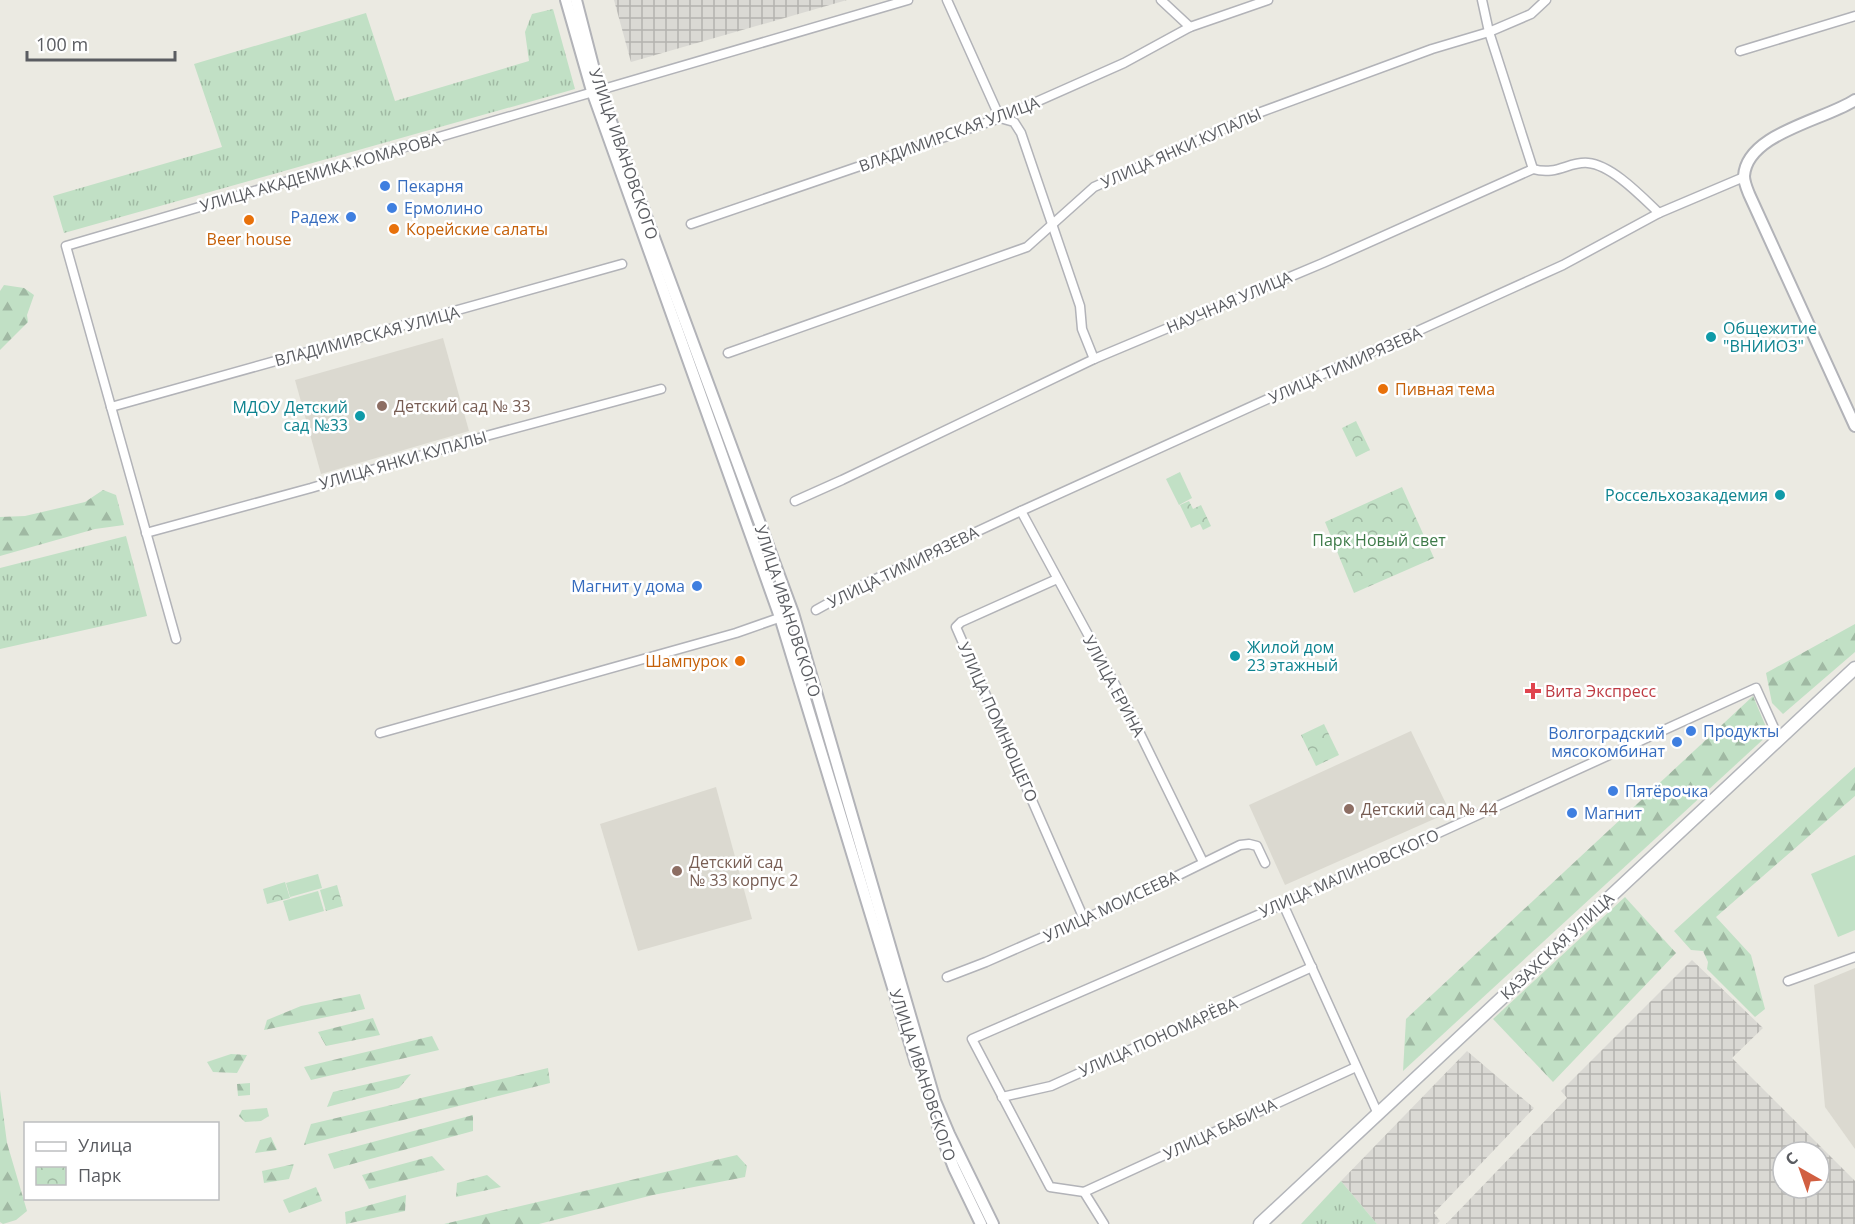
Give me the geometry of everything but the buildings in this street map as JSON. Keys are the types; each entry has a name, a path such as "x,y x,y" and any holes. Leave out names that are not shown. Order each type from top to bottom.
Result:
{"main road":[{"name":"КАЗАХСКАЯ УЛИЦА","path":"1266,1221 1855,668"}],"street":[{"name":"УЛИЦА ИВАНОВСКОГО","path":"566,0 780,617 929,1105 954,1168 981,1224"},
{"name":"УЛИЦА ИВАНОВСКОГО","path":"576,0 596,90 793,613 935,1101 993,1224"},
{"name":"УЛИЦА АКАДЕМИКА КОМАРОВА","path":"111,407 66,246 908,0"},
{"path":"947,0 1000,118 1014,122 1021,133 1080,306 1082,329 1094,359"},
{"path":"1161,0 1190,27"},
{"name":"ВЛАДИМИРСКАЯ УЛИЦА","path":"691,224 1000,118 1124,63 1190,27 1268,0"},
{"path":"1482,0 1489,32 1533,169"},
{"name":"УЛИЦА ЯНКИ КУПАЛЫ","path":"728,353 1027,247 1094,187 1261,112 1432,49 1489,32 1531,14 1546,0"},
{"path":"1740,51 1855,16"},
{"path":"1855,100 1774,137 1759,147 1749,160 1744,177 1749,194 1855,426"},
{"name":"НАУЧНАЯ УЛИЦА","path":"795,501 1094,359 1323,263 1533,169 1544,172 1587,162 1623,180 1659,213"},
{"name":"УЛИЦА ТИМИРЯЗЕВА","path":"816,610 1021,511 1563,266 1659,213 1744,177"},
{"name":"ВЛАДИМИРСКАЯ УЛИЦА","path":"111,407 622,264"},
{"name":"УЛИЦА ЯНКИ КУПАЛЫ","path":"146,533 311,488 486,436 661,389"},
{"path":"111,407 176,639"},
{"name":"УЛИЦА ЕРИНА","path":"1021,511 1124,701 1203,862"},
{"name":"УЛИЦА ПОМНЮЩЕГО","path":"1057,579 961,622 956,627 1084,920"},
{"path":"380,733 736,633 793,613"},
{"name":"УЛИЦА МАЛИНОВСКОГО","path":"1002,1097 972,1039 1283,904 1756,688 1779,739"},
{"name":"УЛИЦА МОИСЕЕВА","path":"947,977 1084,920 1240,845 1257,846 1265,863"},
{"path":"1283,904 1378,1114"},
{"path":"1788,981 1855,957"},
{"name":"УЛИЦА ПОНОМАРЁВА","path":"1002,1097 1051,1086 1312,967"},
{"name":"УЛИЦА БАБИЧА","path":"1084,1192 1356,1067"},
{"path":"1002,1097 1050,1187 1084,1192 1104,1224"}],"shaded area":[{"path":"614,0 847,0 631,62"},
{"name":"Детский сад № 33","path":"443,338 469,431 321,474 295,380"},
{"name":"Детский сад № 44","path":"1411,731 1450,812 1285,885 1249,805"},
{"name":"Детский сад № 33 корпус 2","path":"716,787 752,919 638,951 600,824"},
{"path":"1692,960 1763,1028 1732,1058 1814,1140 1771,1140 1771,1200 1831,1200 1831,1157 1855,1181 1855,1224 1446,1224 1567,1098 1561,1091"},
{"path":"1855,968 1855,1149 1825,1107 1814,985"},
{"path":"1467,1051 1534,1108 1434,1213 1440,1221 1437,1224 1377,1224 1341,1181"}],"green space":[{"path":"553,9 575,89 64,233 53,196 222,147 194,64 366,13 395,101 529,61 525,32 532,14"},
{"path":"4,285 24,288 34,295 27,315 28,322 0,350 0,291"},
{"path":"1356,421 1370,450 1356,457 1342,428"},
{"path":"1180,472 1192,498 1179,505 1166,479"},
{"name":"Парк Новый свет","path":"1402,487 1434,558 1354,593 1325,522"},
{"path":"103,490 116,495 124,525 95,529 0,556 0,517 25,516 85,502"},
{"path":"1189,501 1193,509 1201,505 1211,526 1203,530 1200,524 1191,528 1180,505"},
{"path":"126,536 147,616 0,649 0,568"},
{"path":"1855,624 1855,652 1783,714 1772,703 1766,673"},
{"path":"1753,696 1769,734 1403,1071 1406,1019"},
{"path":"1324,724 1339,755 1316,766 1301,735"},
{"path":"1855,767 1855,796 1716,917 1751,955 1765,1009 1755,1017 1707,969 1708,962 1703,951 1691,950 1674,931"},
{"path":"1855,855 1855,930 1838,937 1811,874"},
{"path":"318,874 322,888 290,897 286,883"},
{"path":"285,882 290,898 267,904 263,889"},
{"path":"337,885 343,906 326,911 320,890"},
{"path":"318,891 324,911 289,921 283,901"},
{"path":"1625,897 1676,953 1553,1082 1493,1019"},
{"path":"360,994 365,1009 264,1030 267,1020 301,1006"},
{"path":"373,1018 380,1035 326,1046 318,1032"},
{"path":"432,1036 439,1050 311,1080 304,1067"},
{"path":"231,1054 247,1055 237,1073 213,1072 207,1062"},
{"path":"548,1068 550,1083 304,1145 311,1124"},
{"path":"411,1074 399,1088 327,1107 333,1092"},
{"path":"250,1083 250,1095 238,1096 237,1084"},
{"path":"0,1090 7,1143 27,1211 16,1220 3,1224 0,1222"},
{"path":"267,1108 269,1116 261,1121 245,1122 239,1116 242,1110"},
{"path":"473,1115 473,1131 334,1169 328,1154"},
{"path":"271,1137 277,1150 255,1153 260,1140"},
{"path":"737,1155 747,1166 745,1177 653,1195 539,1224 444,1224"},
{"path":"432,1156 445,1170 369,1189 362,1175"},
{"path":"294,1164 289,1179 264,1183 262,1171"},
{"path":"487,1175 501,1187 456,1197 457,1183"},
{"path":"1341,1181 1377,1224 1301,1224"},
{"path":"316,1187 322,1201 289,1213 283,1200"},
{"path":"406,1195 405,1211 346,1224 345,1212"}],"place":[{"name":"Пекарня","path":"385,186"},
{"name":"Ермолино","path":"392,208"},
{"name":"Радеж","path":"351,217"},
{"name":"Beer house","path":"249,220"},
{"name":"Корейские салаты","path":"394,229"},
{"name":"Общежитие \"ВНИИОЗ\"","path":"1711,337"},
{"name":"Пивная тема","path":"1383,389"},
{"name":"Детский сад № 33","path":"382,406"},
{"name":"МДОУ Детский сад №33","path":"360,416"},
{"name":"Россельхозакадемия","path":"1780,495"},
{"name":"Магнит у дома","path":"697,586"},
{"name":"Жилой дом 23 этажный","path":"1235,656"},
{"name":"Шампурок","path":"740,661"},
{"name":"Вита Экспресс","path":"1533,691"},
{"name":"Продукты","path":"1691,731"},
{"name":"Волгоградский мясокомбинат","path":"1677,742"},
{"name":"Пятёрочка","path":"1613,791"},
{"name":"Детский сад № 44","path":"1349,809"},
{"name":"Магнит","path":"1572,813"},
{"name":"Детский сад № 33 корпус 2","path":"677,871"}]}
